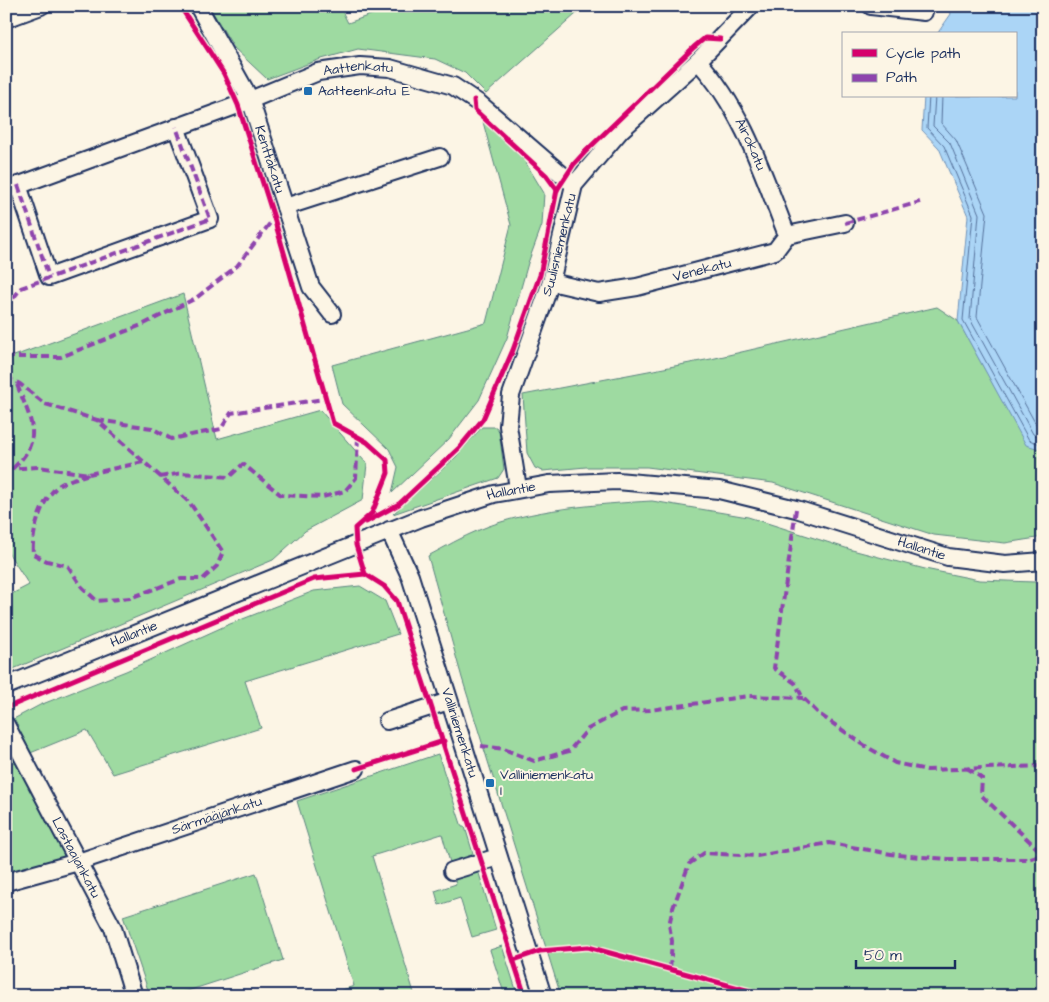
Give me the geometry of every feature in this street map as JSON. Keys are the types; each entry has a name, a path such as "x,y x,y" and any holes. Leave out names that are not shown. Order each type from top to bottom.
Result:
{"street":[{"path":"6,19 41,6"},
{"name":"Kenttäkatu","path":"198,6 250,99 311,287 332,314"},
{"name":"Suulisniemenkatu","path":"518,488 508,426 511,395 551,282 574,185 621,130 698,61 751,6"},
{"path":"870,6 924,12"},
{"name":"Airokatu","path":"698,61 712,77 748,134 787,235"},
{"name":"Aattenkatu","path":"12,188 318,72 360,66 390,68 425,76 453,86 480,104 574,185"},
{"path":"12,188 49,278 210,219 176,127"},
{"path":"285,207 440,156"},
{"path":"787,235 845,223"},
{"name":"Venekatu","path":"551,282 599,293 637,287 775,251 787,235"},
{"name":"Hallantie","path":"6,686 389,530 471,501 518,488 573,482 617,481 704,488 759,498 948,557 1005,564 1043,561"},
{"name":"Valliniemenkatu","path":"389,530 410,576 544,996"},
{"path":"387,721 449,701"},
{"name":"Lastaajankatu","path":"6,725 113,928 134,996"},
{"name":"Särmääjänkatu","path":"6,882 78,862 356,769"},
{"path":"452,871 498,856"}],"green space":[{"path":"209,6 343,6 341,9 348,23 395,6 585,6 486,94 465,73 435,59 358,49 318,60 267,79 234,48"},
{"path":"483,122 524,160 544,193 542,225 528,263 507,338 479,400 449,439 392,493 398,467 389,449 342,404 332,365 486,323 511,225"},
{"path":"183,294 217,439 320,410 367,464 363,500 305,531 273,560 6,672 6,597 29,585 6,549 6,359"},
{"path":"937,307 958,321 1026,444 1043,450 1043,537 1005,543 934,535 773,483 647,467 586,467 543,471 535,468 527,453 523,395 711,359"},
{"path":"482,427 496,427 499,431 504,469 498,478 393,514 456,457"},
{"path":"652,501 748,517 852,550 925,569 979,580 1034,582 1043,579 1043,996 561,996 462,678 428,556 479,530 519,517 587,506"},
{"path":"360,586 385,601 398,634 245,681 261,728 113,774 87,730 18,758 68,857 6,874 6,723 40,705 126,671 225,626 314,591"},
{"path":"438,754 462,827 465,827 496,930 472,937 460,898 439,905 435,891 456,884 442,834 372,856 415,996 324,996 354,986 297,801"},
{"path":"256,873 283,960 172,996 150,996 123,916"},
{"path":"502,946 518,996 505,996 490,950"}],"water":[{"path":"949,6 1043,6 1043,450 1026,445 958,321 968,216 939,148 922,130 924,98 1016,98 1016,32 938,32 951,14"}],"marked path":[{"path":"6,308 21,288 210,219 176,127"},
{"path":"18,185 49,277"},
{"path":"845,223 920,202"},
{"path":"6,357 61,357 144,324 196,298 237,266 274,218"},
{"path":"6,377 20,384 45,404 97,420 190,503 223,552 217,566 203,579 181,579 130,598 97,601 82,587 68,566 47,561 33,554 36,525 49,496 63,483 89,474 38,467 6,469"},
{"path":"13,468 23,457 32,437 32,427 16,382"},
{"path":"97,420 152,428 171,439 221,429 231,413 324,399"},
{"path":"160,477 182,473 229,477 243,464 281,495 323,497 345,491 356,478 358,437"},
{"path":"89,474 143,462"},
{"path":"796,509 774,668 795,683 803,698 819,714 867,747 895,763 927,770 1043,766"},
{"path":"481,746 504,749 534,761 569,751 588,729 622,711 650,710 749,696 803,698"},
{"path":"967,768 982,778 981,795 1043,854"},
{"path":"670,969 672,941 669,925 673,908 689,864 704,853 757,856 829,843 897,855 948,859 1028,859 1043,854"}],"cycle path":[{"path":"180,6 224,74 238,105 274,218 333,423 367,442 387,460 388,473 372,513 355,528 356,545 365,574 384,586 397,601 525,996"},
{"path":"557,190 574,164 585,152 694,47 705,38 720,39"},
{"path":"366,522 399,504 459,448 483,419 513,350 540,275 557,190 546,175 475,110 474,100"},
{"path":"6,708 314,579 365,574"},
{"path":"356,769 444,741"},
{"path":"514,960 540,951 588,947 768,996"}],"place":[{"name":"Aatteenkatu E","path":"308,91"},
{"name":"Valliniemenkatu I","path":"490,783"}]}
